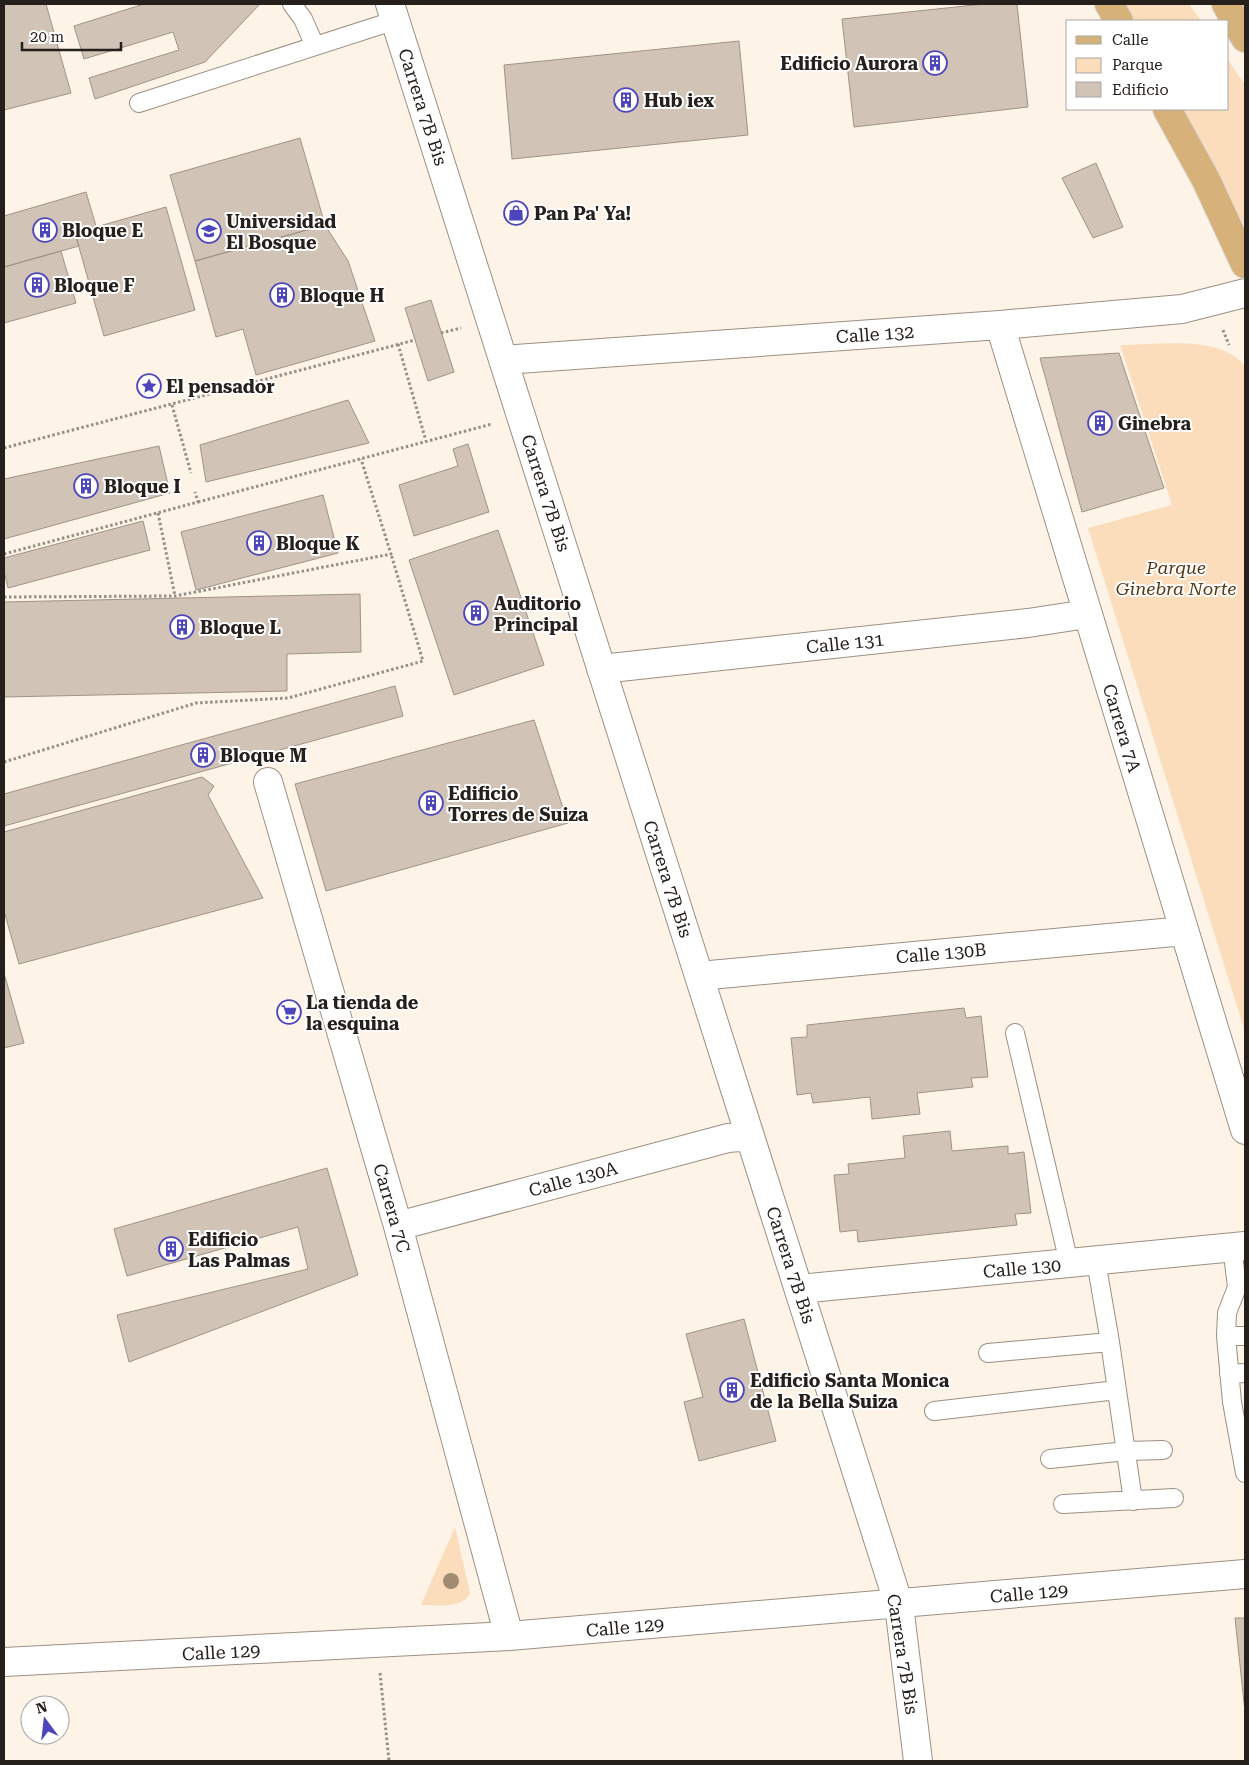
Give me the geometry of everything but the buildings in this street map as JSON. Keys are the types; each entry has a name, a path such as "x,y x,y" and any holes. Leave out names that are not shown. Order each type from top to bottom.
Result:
{"main road":[{"path":"1109,4 1118,20"},
{"path":"1226,4 1245,38"},
{"path":"1168,110 1206,180 1245,264"}],"street":[{"name":"Carrera 7B Bis","path":"393,12 899,1605 918,1761"},
{"name":"Calle 132","path":"503,360 1000,325 1182,309 1245,293"},
{"name":"Carrera 7A","path":"1000,325 1245,1130"},
{"name":"Calle 131","path":"601,668 1028,624 1088,614"},
{"name":"Carrera 7C","path":"268,782 398,1226 509,1636"},
{"name":"Calle 130B","path":"699,976 1184,931"},
{"name":"Calle 130A","path":"398,1226 728,1138 750,1136"},
{"name":"Calle 130","path":"799,1289 1239,1246"},
{"name":"Calle 129","path":"4,1662 509,1636 899,1605 1245,1574"}],"lane":[{"path":"292,4 303,19 315,46"},
{"path":"139,103 315,46 393,12"},
{"path":"1015,1033 1069,1263"},
{"path":"1239,1246 1237,1287 1227,1313 1226,1336 1237,1374 1236,1430 1245,1473"},
{"path":"1096,1261 1133,1501"},
{"path":"1226,1336 1245,1336"},
{"path":"988,1353 1110,1342"},
{"path":"934,1411 1117,1390"},
{"path":"1050,1460 1126,1451 1163,1450"},
{"path":"1063,1504 1174,1498"}],"path":[{"path":"4,448 415,340"},
{"path":"398,344 426,441"},
{"path":"172,405 191,473"},
{"path":"4,554 521,416"},
{"path":"4,762 196,703 288,698 424,661 361,459"},
{"path":"195,492 198,502"},
{"path":"158,513 175,596"},
{"path":"4,597 175,596 391,554"},
{"path":"761,1382 793,1373"},
{"path":"379,1667 388,1761"}],"green space":[{"path":"1125,4 1189,4 1200,20 1134,20"},
{"path":"1229,61 1245,85 1245,227 1184,110 1229,110"},
{"name":"Parque Ginebra Norte","path":"1169,343 1205,345 1221,349 1234,356 1245,366 1245,1032 1088,528 1172,505 1120,345"},
{"path":"455,1527 470,1593 462,1602 456,1604 421,1605"}],"place":[{"name":"Edificio Aurora","path":"935,63"},
{"name":"Hub iex","path":"626,100"},
{"name":"Pan Pa' Ya!","path":"516,213"},
{"name":"Bloque E","path":"45,230"},
{"name":"Universidad El Bosque","path":"209,231"},
{"name":"Bloque F","path":"37,285"},
{"name":"Bloque H","path":"282,295"},
{"name":"El pensador","path":"149,386"},
{"name":"Ginebra","path":"1100,423"},
{"name":"Bloque I","path":"86,486"},
{"name":"Bloque K","path":"259,543"},
{"name":"Auditorio Principal","path":"476,613"},
{"name":"Bloque L","path":"182,627"},
{"name":"Bloque M","path":"203,755"},
{"name":"Edificio Torres de Suiza","path":"431,803"},
{"name":"La tienda de la esquina","path":"289,1012"},
{"name":"Edificio Las Palmas","path":"171,1249"},
{"name":"Edificio Santa Monica de la Bella Suiza","path":"732,1390"}]}
